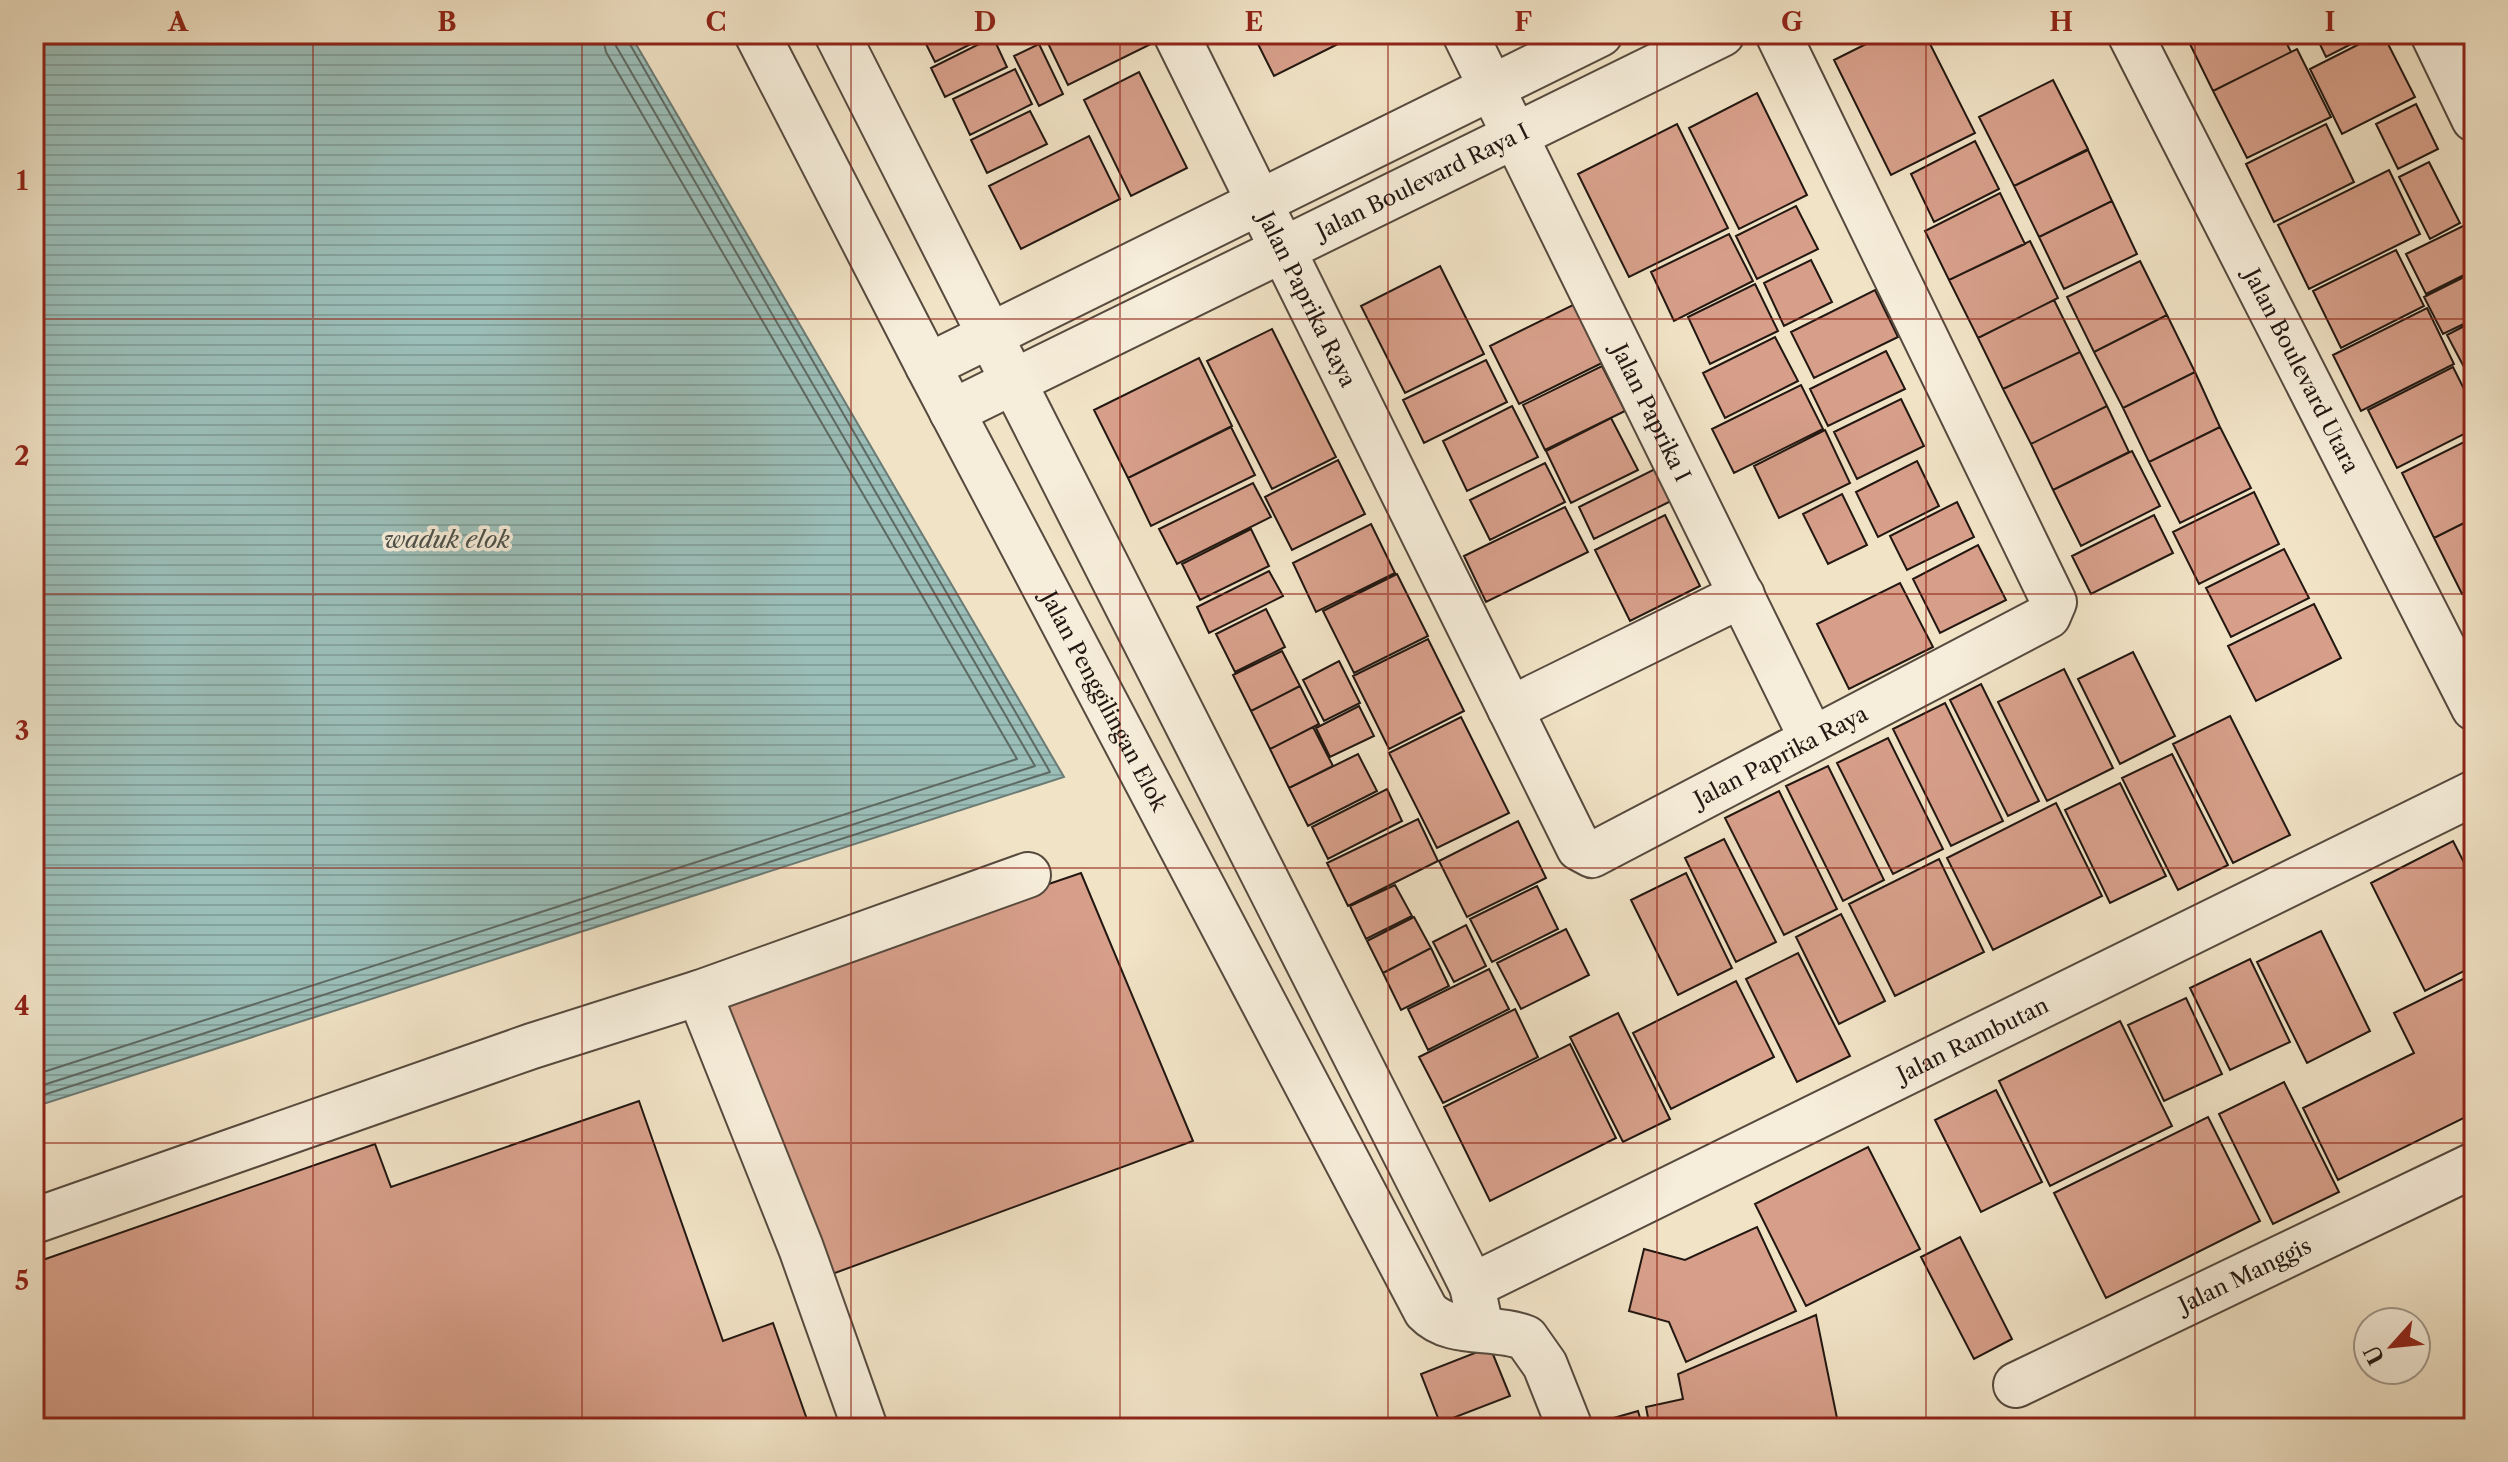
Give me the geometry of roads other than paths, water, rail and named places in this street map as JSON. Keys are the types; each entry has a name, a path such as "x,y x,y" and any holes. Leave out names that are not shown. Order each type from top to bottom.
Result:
{"street":[{"name":"Jalan Penggilingan Elok","path":"757,34 952,412 1426,1311 1448,1326 1476,1307 1533,1344 1570,1428"},
{"path":"837,34 1476,1307"},
{"name":"Jalan Paprika Raya","path":"1176,34 1579,848 1592,855 1811,737 2048,616 2054,602 1778,34"},
{"name":"Jalan Paprika I","path":"1465,34 1811,737"},
{"path":"928,366 1600,34"},
{"name":"Jalan Boulevard Raya I","path":"952,412 1722,34"},
{"name":"Jalan Boulevard Utara","path":"2130,34 2474,708"},
{"path":"2433,34 2474,119"},
{"path":"1510,709 1742,595"},
{"name":"Jalan Rambutan","path":"1476,1307 2474,793"},
{"path":"34,1221 532,1046 699,993 1028,875"},
{"path":"699,993 801,1248 865,1428"},
{"name":"Jalan Manggis","path":"2016,1385 2474,1165"}],"water":[{"name":"waduk elok","path":"34,34 630,34 1064,777 34,1107"}]}
